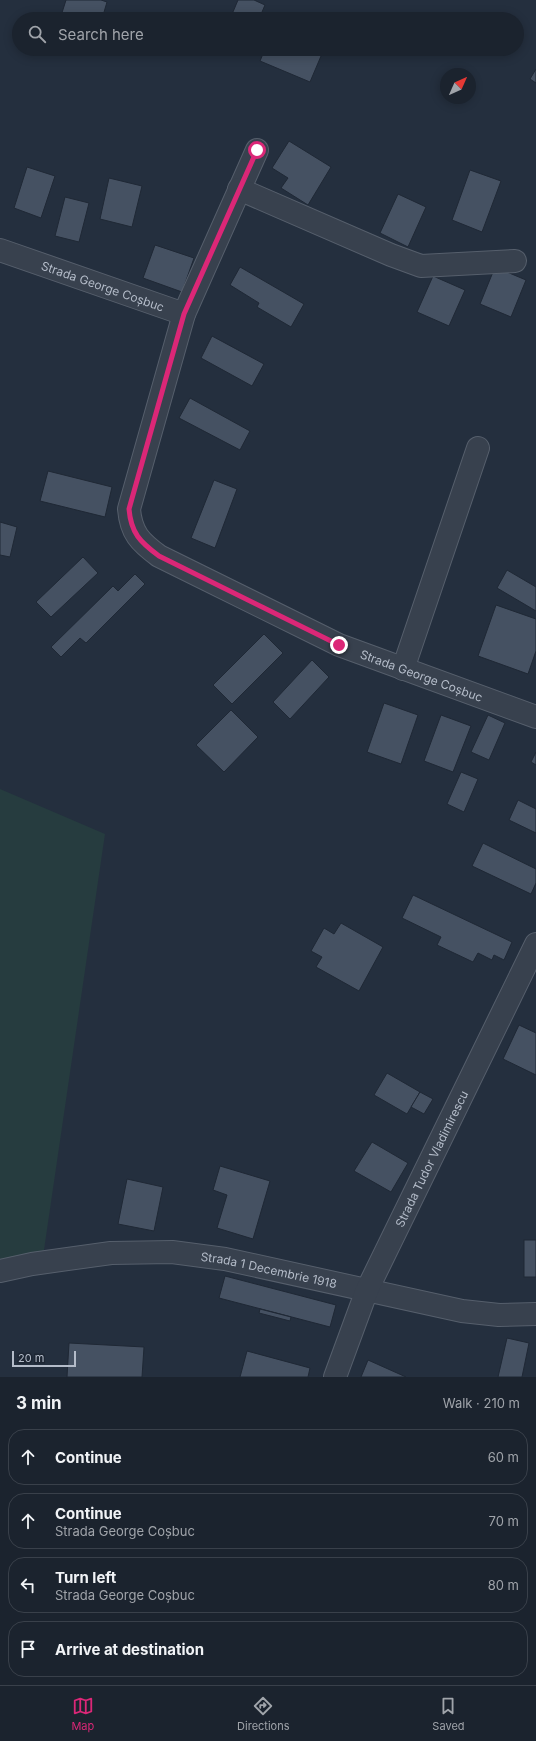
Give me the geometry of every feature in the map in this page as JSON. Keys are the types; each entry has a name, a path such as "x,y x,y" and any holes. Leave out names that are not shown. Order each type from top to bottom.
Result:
{"street":[{"path":"184,314 257,150"},
{"path":"239,189 391,255 421,266 515,261"},
{"name":"Strada George Coșbuc","path":"0,250 184,314 129,509 130,521 139,540 159,556 339,645 536,717"},
{"path":"403,669 478,448"},
{"name":"Strada Tudor Vladimirescu","path":"335,1377 367,1290 536,944"},
{"name":"Strada 1 Decembrie 1918","path":"0,1271 32,1264 111,1253 172,1252 225,1259 462,1311 499,1315 536,1314"}],"green space":[{"path":"0,789 105,834 44,1250 0,1263"}],"building":[{"path":"66,0 101,0 107,2 104,12 62,12"},
{"path":"238,0 254,0 265,5 262,12 233,12"},
{"path":"262,56 321,56 310,82 260,61"},
{"path":"536,69 536,83 530,79"},
{"path":"289,141 331,167 308,205 281,188 288,178 272,168"},
{"path":"27,167 55,176 41,218 14,208"},
{"path":"470,170 501,181 482,232 452,220"},
{"path":"109,178 142,186 132,227 100,219"},
{"path":"398,194 426,207 408,247 380,233"},
{"path":"65,197 89,203 79,242 55,236"},
{"path":"155,245 194,258 182,292 143,278"},
{"path":"240,267 304,304 291,327 257,307 259,303 230,285"},
{"path":"495,267 526,280 511,317 480,304"},
{"path":"433,276 465,290 449,326 417,312"},
{"path":"212,336 264,364 252,386 201,358"},
{"path":"190,398 250,431 240,450 179,418"},
{"path":"48,471 112,487 105,517 40,501"},
{"path":"214,480 237,489 215,548 191,538"},
{"path":"0,522 17,527 10,557 0,555"},
{"path":"83,557 98,573 51,617 36,602"},
{"path":"507,570 536,587 536,611 497,588"},
{"path":"135,574 145,584 86,643 80,638 61,657 51,647 113,586 118,591"},
{"path":"496,605 536,619 536,651 528,674 478,656"},
{"path":"264,634 283,653 232,704 213,685"},
{"path":"312,660 329,677 290,719 273,702"},
{"path":"384,703 418,715 401,764 367,752"},
{"path":"231,710 258,737 224,772 196,745"},
{"path":"441,715 471,726 453,772 424,761"},
{"path":"488,715 505,723 489,760 471,752"},
{"path":"536,752 536,765 531,762"},
{"path":"461,772 478,779 464,812 447,804"},
{"path":"518,800 536,809 536,833 509,820"},
{"path":"483,843 536,869 536,883 531,894 472,866"},
{"path":"413,895 512,942 504,960 494,955 492,960 478,953 473,962 437,945 441,937 402,918"},
{"path":"341,923 383,947 359,991 316,967 322,957 311,951 324,928 334,934"},
{"path":"519,1025 536,1033 536,1075 503,1059"},
{"path":"387,1073 420,1092 407,1114 374,1095"},
{"path":"420,1092 433,1099 424,1114 411,1107"},
{"path":"372,1142 408,1163 391,1192 354,1171"},
{"path":"220,1166 270,1181 253,1239 217,1228 227,1195 213,1190"},
{"path":"127,1179 163,1187 154,1231 118,1224"},
{"path":"524,1240 536,1240 536,1277 524,1277"},
{"path":"225,1276 336,1305 330,1327 219,1298"},
{"path":"260,1309 291,1317 290,1321 259,1313"},
{"path":"507,1338 529,1343 522,1377 498,1377"},
{"path":"69,1343 144,1347 142,1377 67,1377"},
{"path":"247,1351 310,1368 308,1377 240,1377"},
{"path":"368,1360 406,1377 361,1377"}],"route":[{"path":"257,150 184,314 129,509 130,521 139,540 159,556 339,645"}]}
